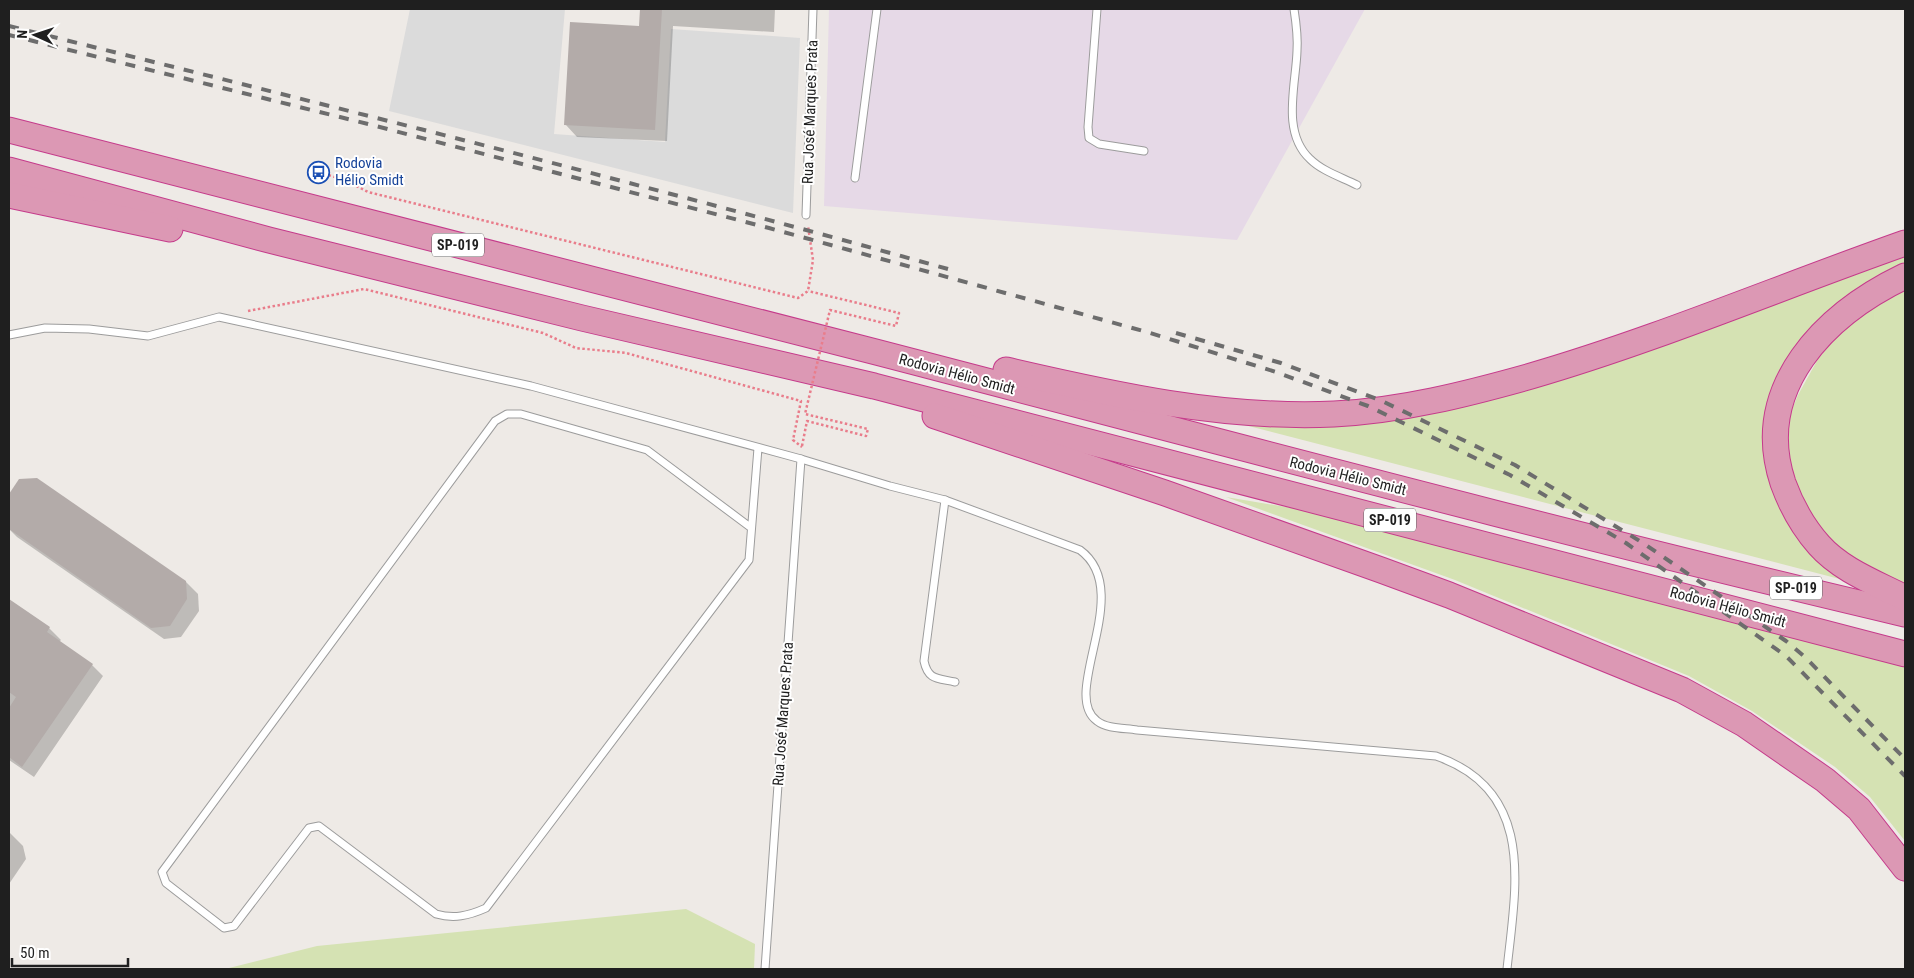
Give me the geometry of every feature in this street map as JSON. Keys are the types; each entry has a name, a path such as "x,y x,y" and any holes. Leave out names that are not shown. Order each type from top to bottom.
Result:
{"highway":[{"path":"9,126 39,138"},
{"name":"Rodovia Hélio Smidt","path":"9,130 877,353 1175,432 1524,521 1905,614"},
{"name":"Rodovia Hélio Smidt","path":"9,170 269,240 582,318 874,386 1905,654"},
{"path":"9,195 174,230 216,236 269,240"},
{"path":"877,353 988,366 1138,400 1214,411 1326,414 1379,409 1491,387 1595,357 1905,243"},
{"path":"1905,276 1878,290 1848,310 1823,331 1802,356 1788,382 1775,432 1780,472 1788,497 1811,536 1820,546 1845,566 1905,598"},
{"path":"874,386 924,412 966,428 1165,493 1449,595 1682,690 1744,724 1825,780 1859,809 1905,868"}],"lane":[{"name":"Rua José Marques Prata","path":"806,215 813,9"},
{"path":"856,178 877,9"},
{"path":"1098,9 1088,127 1089,138 1099,144 1144,151"},
{"path":"1294,9 1298,50 1292,119 1298,142 1316,164 1357,185"},
{"path":"9,336 45,328 89,329 148,336 219,317 531,386 801,459 944,500 1080,550 1090,557 1100,577 1101,600 1086,687 1090,715 1097,722 1108,726 1137,730 1436,756 1454,763 1481,782 1493,795 1510,829 1515,853 1515,889 1507,969"},
{"path":"750,527 646,450 521,414 507,414 495,421 162,872 166,883 224,928 234,926 309,828 319,826 436,914 450,918 472,914 486,908 749,560 750,527 758,448"},
{"name":"Rua José Marques Prata","path":"765,969 801,459"},
{"path":"944,500 924,661 926,672 934,678 954,682"}],"path":[{"path":"319,172 347,181 368,192 798,298 808,291 813,260 806,215"},
{"path":"248,312 364,289 543,334 576,348 626,353 801,401 793,440 802,446 807,422 866,436 868,429 805,414 830,310 896,326 899,313 808,291"}],"shaded area":[{"path":"410,9 565,9 554,134 665,142 671,29 800,38 793,213 389,111"},
{"path":"829,9 1365,9 1237,240 824,206"}],"green space":[{"path":"1905,251 1905,264 1821,322 1769,456 1855,583 1233,422 1392,415"},
{"path":"1905,284 1905,586 1859,564 1818,529 1794,481 1788,448 1790,414 1818,359 1844,328"},
{"path":"1226,497 1358,519 1905,667 1905,841 1870,797 1835,767 1752,711 1689,676 1455,580"},
{"path":"686,909 755,944 754,969 225,969 317,946"}],"building":[{"path":"640,9 662,9 655,130 564,125 570,22 639,26"},
{"path":"37,478 186,581 187,599 170,626 151,628 9,529 9,494 19,479"},
{"path":"9,599 50,627 47,632 93,664 22,767 9,757 9,708 16,697 9,692"}],"railway":[{"path":"9,26 597,174 948,269"},
{"path":"9,35 368,124 769,228 1147,332 1276,372 1368,406 1510,475 1626,543 1786,656 1905,776"},
{"path":"1176,333 1281,363 1382,401 1515,465 1643,543 1786,641 1805,657 1905,759"}],"place":[{"name":"Rodovia Hélio Smidt","path":"319,172"}]}
